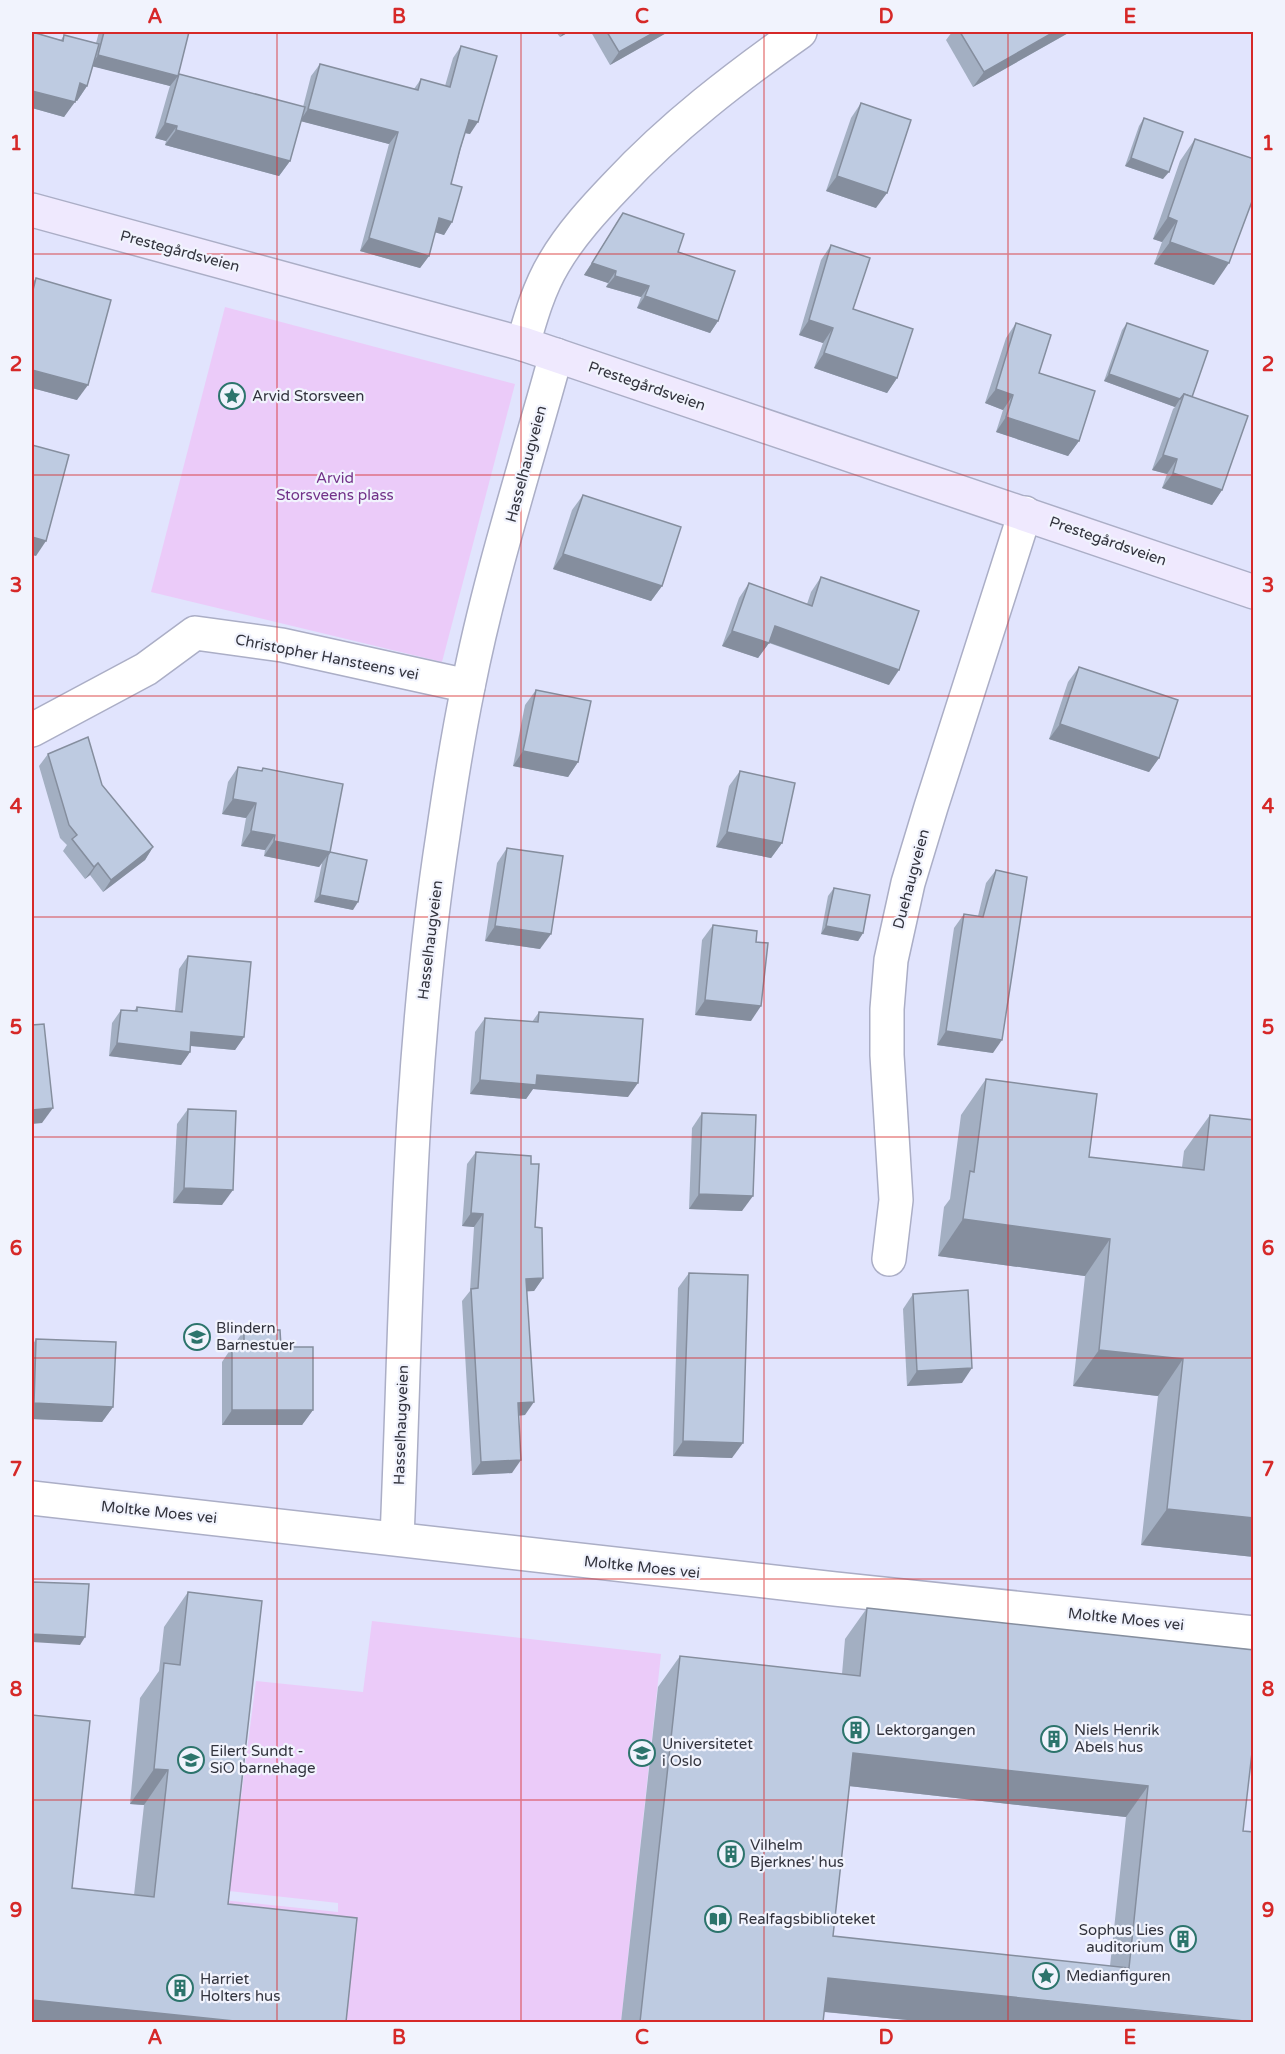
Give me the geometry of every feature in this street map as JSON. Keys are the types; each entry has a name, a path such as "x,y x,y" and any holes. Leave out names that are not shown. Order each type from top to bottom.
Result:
{"street":[{"path":"523,344 542,287 554,263 571,236 597,206 658,143 699,108 800,32"},
{"name":"Prestegårdsveien","path":"32,210 523,344 1254,592"},
{"name":"Hasselhaugveien","path":"397,1538 414,1103 426,970 442,837 468,686 489,596 556,355"},
{"name":"Duehaugveien","path":"889,1259 896,1200 887,1044 891,960 908,883 1025,513"},
{"name":"Christopher Hansteens vei","path":"32,730 146,669 195,633 282,645 468,686"},
{"name":"Moltke Moes vei","path":"32,1498 397,1538 835,1590 1254,1633"}],"green space":[{"name":"Arvid Storsveens plass","path":"225,307 515,384 442,662 151,592"},
{"path":"372,1621 661,1654 621,2022 325,2022 136,1891 338,1912 338,1903 229,1891 256,1681 363,1692"}],"building":[{"path":"32,32 63,41 64,35 99,44 87,86 80,83 75,102 32,91"},
{"path":"104,32 189,32 178,76 98,55"},
{"path":"607,32 655,32 619,52"},
{"path":"960,32 1054,32 984,72"},
{"path":"461,46 497,56 478,122 469,120 460,149 451,184 462,187 452,222 439,218 429,256 369,238 398,132 308,109 320,64 418,90 421,79 450,87"},
{"path":"179,74 305,107 290,161 176,130 177,126 165,123"},
{"path":"861,103 911,120 887,193 837,176"},
{"path":"1144,118 1183,132 1169,172 1131,158"},
{"path":"1195,139 1254,159 1254,196 1229,263 1170,242 1177,221 1168,217"},
{"path":"623,213 684,234 678,252 735,271 718,321 645,296 649,286 615,276 616,271 592,263"},
{"path":"831,245 870,258 853,309 913,329 897,378 824,353 833,328 809,320"},
{"path":"36,278 111,300 88,385 32,370 32,294"},
{"path":"1016,323 1051,335 1039,373 1095,391 1079,441 1006,417 1013,395 996,389"},
{"path":"1127,323 1208,351 1192,397 1184,394 1180,399 1109,374"},
{"path":"1184,394 1248,416 1222,490 1173,473 1177,459 1163,455"},
{"path":"32,445 69,455 46,541 32,537"},
{"path":"583,495 681,527 662,586 563,554"},
{"path":"821,577 919,611 899,670 775,626 769,643 732,631 749,583 812,606"},
{"path":"1079,667 1178,700 1159,758 1060,724"},
{"path":"536,690 591,701 578,762 523,751"},
{"path":"88,737 102,785 153,847 111,880 98,863 94,867 72,839 77,835 69,825 48,754"},
{"path":"238,767 262,771 263,768 343,784 330,852 274,841 275,835 251,831 256,803 233,799"},
{"path":"740,771 795,783 782,843 727,832"},
{"path":"507,848 563,856 551,934 495,926"},
{"path":"330,852 367,860 358,902 320,895"},
{"path":"996,870 1027,877 1002,1040 946,1031 964,914 983,917"},
{"path":"834,888 870,895 863,933 826,926"},
{"path":"713,925 757,931 756,942 768,943 761,1006 705,1000"},
{"path":"188,956 251,962 244,1037 191,1032 190,1052 117,1043 121,1010 137,1011 137,1007 182,1012"},
{"path":"539,1012 643,1019 638,1083 537,1075 536,1085 480,1080 485,1018 538,1022"},
{"path":"44,1024 53,1108 32,1110 32,1025"},
{"path":"986,1079 1097,1094 1089,1157 1204,1170 1210,1115 1254,1120 1254,1518 1167,1509 1183,1359 1099,1350 1110,1239 963,1219 970,1171 974,1172"},
{"path":"188,1109 236,1111 233,1190 184,1188"},
{"path":"702,1113 756,1115 753,1196 699,1194"},
{"path":"476,1152 531,1156 531,1164 539,1164 535,1227 542,1228 543,1278 526,1279 534,1402 518,1403 521,1460 481,1462 471,1289 478,1288 483,1214 471,1213"},
{"path":"689,1273 748,1275 743,1443 683,1441"},
{"path":"968,1290 972,1368 917,1371 913,1294"},
{"path":"244,1330 280,1330 281,1347 313,1347 313,1410 232,1410 232,1347 244,1347"},
{"path":"36,1339 116,1342 113,1407 34,1403"},
{"path":"32,1582 89,1584 85,1637 32,1634"},
{"path":"188,1592 262,1601 228,1904 357,1918 346,2022 244,2022 32,2000 32,1715 90,1721 72,1888 154,1897 168,1770 154,1769 164,1663 180,1665"},
{"path":"867,1608 1254,1650 1254,1735 1243,1831 1254,1832 1254,2022 828,1978 823,2022 640,2022 680,1656 860,1676","holes":["853,1753 1148,1786 1129,1968 833,1936"]}],"place":[{"name":"Arvid Storsveen","path":"232,396"},
{"name":"Blindern Barnestuer","path":"197,1337"},
{"name":"Lektorgangen","path":"856,1730"},
{"name":"Niels Henrik Abels hus","path":"1054,1739"},
{"name":"Universitetet i Oslo","path":"642,1753"},
{"name":"Eilert Sundt - SiO barnehage","path":"191,1760"},
{"name":"Vilhelm Bjerknes' hus","path":"731,1854"},
{"name":"Realfagsbiblioteket","path":"718,1919"},
{"name":"Sophus Lies auditorium","path":"1183,1939"},
{"name":"Medianfiguren","path":"1046,1976"},
{"name":"Harriet Holters hus","path":"180,1988"}]}
